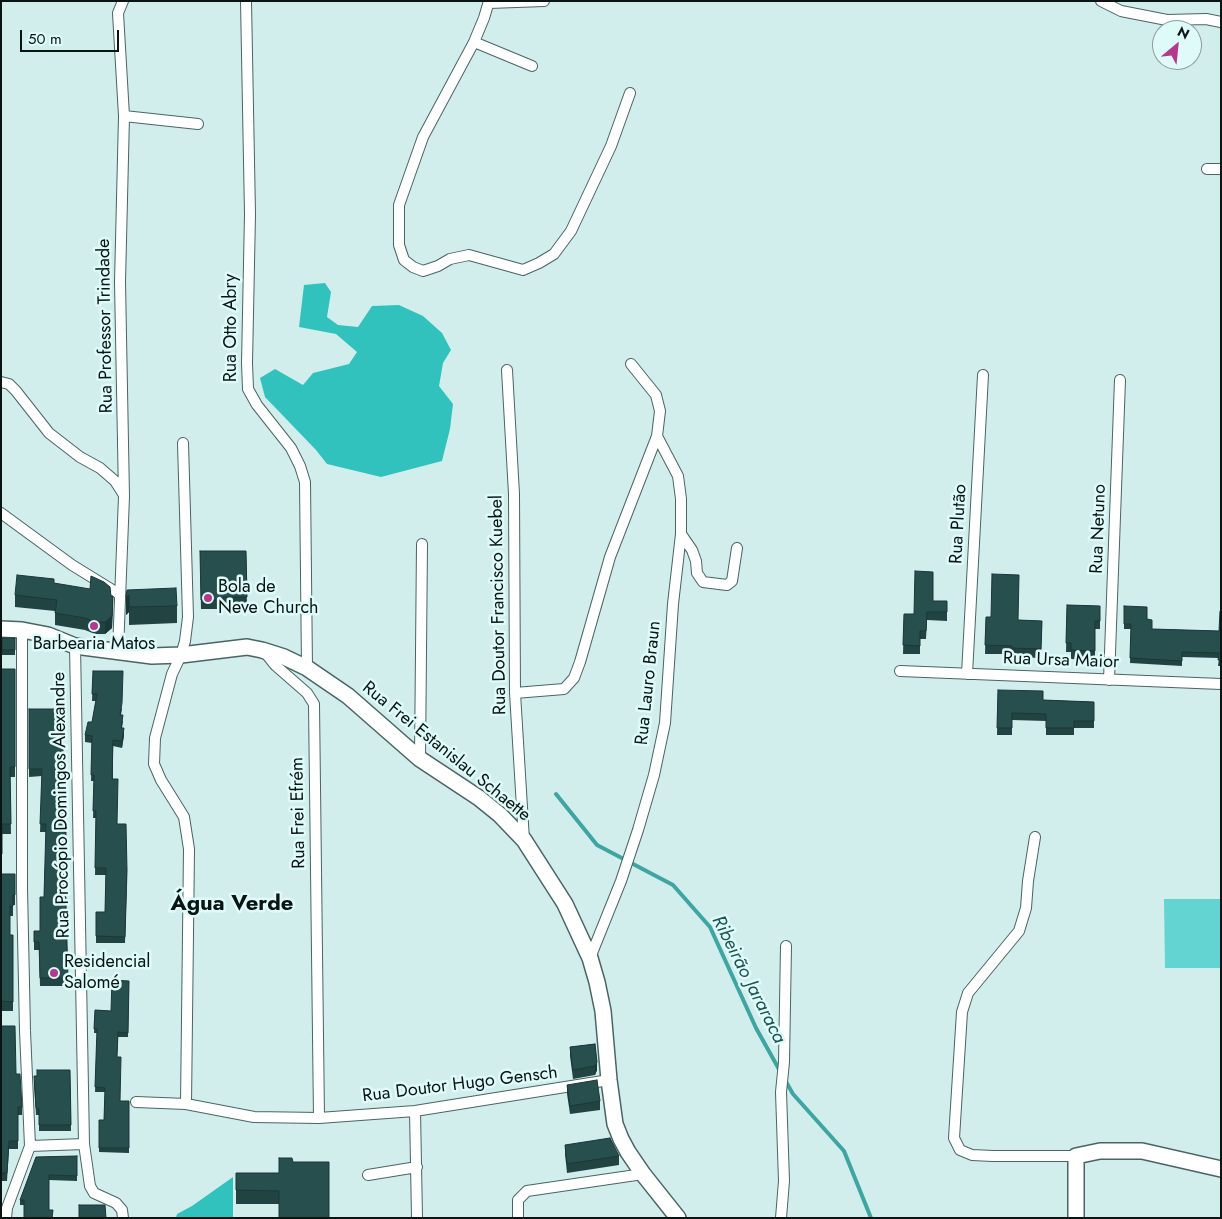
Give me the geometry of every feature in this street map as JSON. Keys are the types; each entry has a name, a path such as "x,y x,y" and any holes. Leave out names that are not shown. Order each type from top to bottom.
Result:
{"main road":[{"name":"Rua Frei Estanislau Schaette","path":"1,629 22,630 48,635 75,646 152,656 181,655 247,647 262,650 307,668 348,696 420,759 479,798 500,815 524,840 565,904 590,958 598,982 603,1011 609,1080 615,1124 620,1139 643,1174 678,1218"},
{"path":"1076,1218 1076,1156 1100,1151 1142,1151 1221,1169"}],"street":[{"name":"Rua Professor Trindade","path":"118,651 124,496 120,282 124,116 118,13 123,1"},
{"name":"Rua Otto Abry","path":"246,1 250,214 246,363 248,389 257,405 291,448 305,482 307,668"},
{"path":"544,1 489,2 474,42 423,137 399,205 399,245 404,260 413,268 423,271 438,266 450,259 469,255 523,270 554,254 571,231 611,146 630,93"},
{"path":"1101,1 1121,11 1167,20 1206,19 1221,22"},
{"path":"474,42 532,66"},
{"path":"124,116 198,124"},
{"path":"1207,168 1221,169"},
{"path":"515,693 564,689 574,678 580,662 610,557 657,436 660,411 656,395 631,364"},
{"name":"Rua Doutor Francisco Kuebel","path":"507,370 514,494 515,693 524,840"},
{"name":"Rua Plutão","path":"967,674 983,375"},
{"name":"Rua Netuno","path":"1109,680 1120,380"},
{"path":"1,382 9,384 16,391 48,433 74,453 100,468 115,481 124,496"},
{"name":"Rua Lauro Braun","path":"590,958 621,880 638,830 654,776 664,723 673,604 681,534 681,499 678,476 657,436"},
{"path":"183,443 188,617 185,641 172,674 155,738 154,764 161,780 184,817 189,849 186,1104"},
{"path":"1,513 72,565 119,594"},
{"path":"681,534 692,550 696,561 697,573 703,582 727,586 732,581 737,548"},
{"path":"420,759 422,544"},
{"path":"6,1218 7,1208 30,1146 22,898 22,630"},
{"name":"Rua Procópio Domingos Alexandre","path":"75,646 84,1144 90,1186 94,1193 116,1203 122,1210 123,1218"},
{"name":"Rua Frei Efrém","path":"262,650 274,665 307,693 314,704 319,1118"},
{"name":"Rua Ursa Maior","path":"900,671 1221,684"},
{"path":"1035,837 1026,908 1019,931 968,993 962,1012 954,1138 960,1150 972,1154 993,1156 1076,1156"},
{"path":"781,1218 784,1181 781,1092 784,1062 786,946"},
{"name":"Rua Doutor Hugo Gensch","path":"136,1102 186,1104 254,1116 319,1118 415,1111 609,1080"},
{"path":"415,1111 417,1218"},
{"path":"30,1146 84,1144"},
{"path":"368,1175 417,1168"},
{"path":"518,1218 518,1200 528,1191 643,1174"}],"shaded area":[{"path":"325,283 331,292 327,317 338,325 358,327 372,306 399,305 423,316 442,333 451,350 443,363 439,386 453,404 450,429 442,461 381,477 327,464 265,397 260,378 275,369 303,385 313,373 349,364 357,352 336,334 299,327 304,285"},
{"path":"1164,899 1221,899 1221,968 1165,968"},
{"path":"233,1177 233,1218 176,1218 177,1214 192,1206"}],"building":[{"path":"200,551 246,551 247,597 223,597 223,600 201,600"},
{"path":"915,571 933,572 933,601 947,601 947,612 927,612 926,631 920,631 920,646 903,645 904,614 914,614"},
{"path":"992,574 1019,575 1018,620 1042,621 1041,649 985,645 986,617 991,617"},
{"path":"17,575 54,579 54,583 90,589 91,576 110,587 111,596 113,596 112,616 105,622 95,622 85,618 55,613 57,600 15,595"},
{"path":"176,588 177,606 129,607 129,595 126,597 127,590"},
{"path":"1067,605 1100,606 1100,621 1095,621 1095,651 1071,650 1071,643 1066,643"},
{"path":"1124,606 1147,607 1147,619 1152,620 1152,629 1219,631 1221,611 1221,660 1218,660 1219,653 1182,652 1182,661 1130,658 1131,624 1124,624"},
{"path":"2,638 15,638 15,650 2,650"},
{"path":"1,669 15,669 15,767 10,767 11,824 2,824 2,854 1,854"},
{"path":"93,671 123,671 120,715 123,715 121,728 124,728 122,741 113,740 112,779 118,779 117,824 126,824 125,937 96,936 96,912 105,912 106,868 95,868 96,811 93,811 94,775 91,775 92,736 85,735 88,722 92,722 97,694 92,694"},
{"path":"998,690 1043,691 1043,700 1094,702 1094,721 1074,721 1074,728 1046,728 1046,714 1012,713 1012,728 997,728"},
{"path":"29,709 63,709 63,800 65,800 64,832 66,832 65,879 68,978 40,978 39,942 34,942 34,931 40,931 40,897 44,897 46,824 40,824 42,769 29,769"},
{"path":"1,874 15,874 15,895 13,895 13,906 10,906 10,935 13,935 13,1002 1,1001"},
{"path":"112,980 129,981 128,1033 118,1032 117,1057 121,1057 120,1101 129,1101 129,1148 99,1148 99,1120 104,1120 105,1088 95,1087 97,1029 94,1029 95,1010 111,1011"},
{"path":"1,1026 15,1026 16,1074 20,1074 22,1107 18,1107 18,1141 9,1141 7,1173 1,1173"},
{"path":"595,1044 597,1062 595,1066 573,1070 570,1047"},
{"path":"37,1070 70,1070 71,1125 39,1125 39,1109 36,1108 34,1076 37,1076"},
{"path":"597,1080 600,1101 570,1106 567,1085"},
{"path":"610,1138 619,1156 567,1164 565,1145"},
{"path":"77,1156 77,1176 49,1175 49,1210 53,1210 52,1218 24,1218 24,1200 20,1200 36,1157"},
{"path":"279,1158 292,1158 293,1162 329,1162 329,1218 279,1218 279,1191 236,1190 236,1173 279,1173"},
{"path":"79,1205 105,1205 106,1218 79,1218"}],"waterway":[{"name":"Ribeirão Jararaca","path":"556,794 597,845 673,885 710,927 756,1028 780,1071"},
{"name":"Ribeirão Jararaca","path":"785,1080 793,1094 844,1151 871,1218"}],"place":[{"name":"Bola de Neve Church","path":"208,598"},
{"name":"Barbearia Matos","path":"94,626"},
{"name":"Residencial Salomé","path":"54,973"}],"district":[{"name":"Água Verde","path":"232,905"}]}
